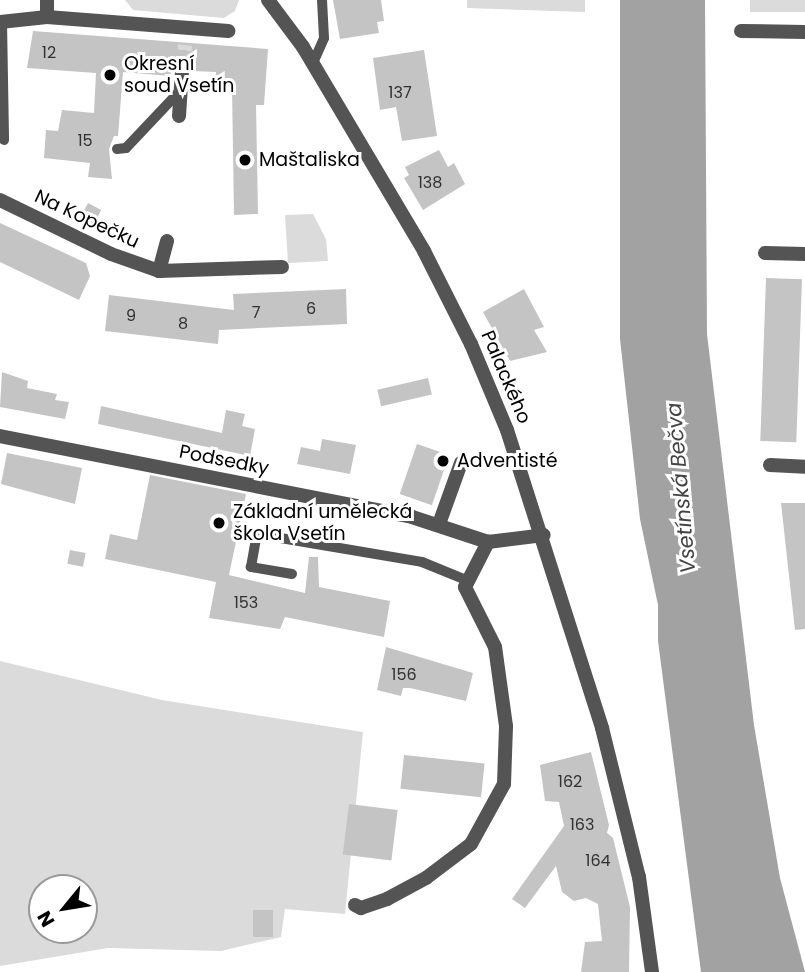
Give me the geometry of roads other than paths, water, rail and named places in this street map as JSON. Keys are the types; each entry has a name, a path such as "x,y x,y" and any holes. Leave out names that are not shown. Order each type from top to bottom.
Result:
{"street":[{"path":"47,0 47,17"},
{"name":"Palackého","path":"268,0 313,63 456,311 498,407 544,535 628,827 645,907 652,972"},
{"path":"1,22 47,17 228,31"},
{"path":"185,44 186,29"},
{"path":"741,30 805,32"},
{"path":"179,116 182,71"},
{"name":"Na Kopečku","path":"0,200 111,254 159,271 282,267"},
{"name":"Na Kopečku","path":"159,271 167,241"},
{"path":"765,253 805,254"},
{"name":"Podsedky","path":"0,436 439,524 488,542 544,535"},
{"path":"439,524 461,463"},
{"path":"770,465 805,467"},
{"path":"355,905 361,908 387,899 471,844 504,784 506,726 499,669 490,636 466,594 466,580 488,542"}],"lane":[{"path":"313,63 324,44 322,0"},
{"path":"1,22 4,140"},
{"path":"117,149 126,148 179,92"},
{"path":"292,574 251,567 257,534 422,562 466,580"}],"water":[{"name":"Vsetínská Bečva","path":"620,0 705,0 707,334 754,725 780,878 805,972 701,972 658,641 658,605 640,519 620,339"}],"tunnel":[{"path":"182,71 185,45"}],"place":[{"name":"Okresní soud Vsetín","path":"110,75"},
{"name":"Maštaliska","path":"245,160"},
{"name":"Adventisté","path":"443,461"},
{"name":"Základní umělecká škola Vsetín","path":"219,523"}]}
